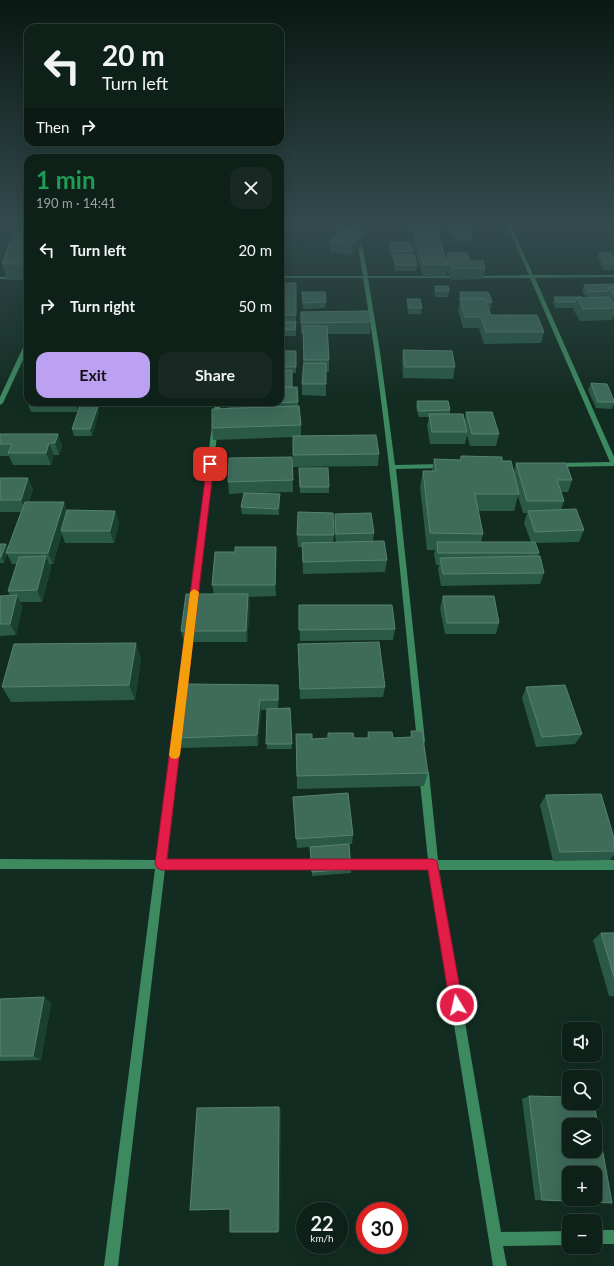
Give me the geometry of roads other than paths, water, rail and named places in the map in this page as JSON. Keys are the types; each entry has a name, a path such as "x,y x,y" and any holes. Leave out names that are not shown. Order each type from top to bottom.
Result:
{"street":[{"path":"367,282 393,466 421,748"},
{"path":"532,282 614,464 551,465"},
{"path":"0,403 24,352"},
{"path":"0,386 8,386"},
{"path":"112,1266 218,406"},
{"path":"393,466 448,466"},
{"path":"423,763 433,865 500,1266"},
{"path":"0,864 614,865"},
{"path":"602,1237 614,1237"},
{"path":"496,1239 562,1238"}]}
